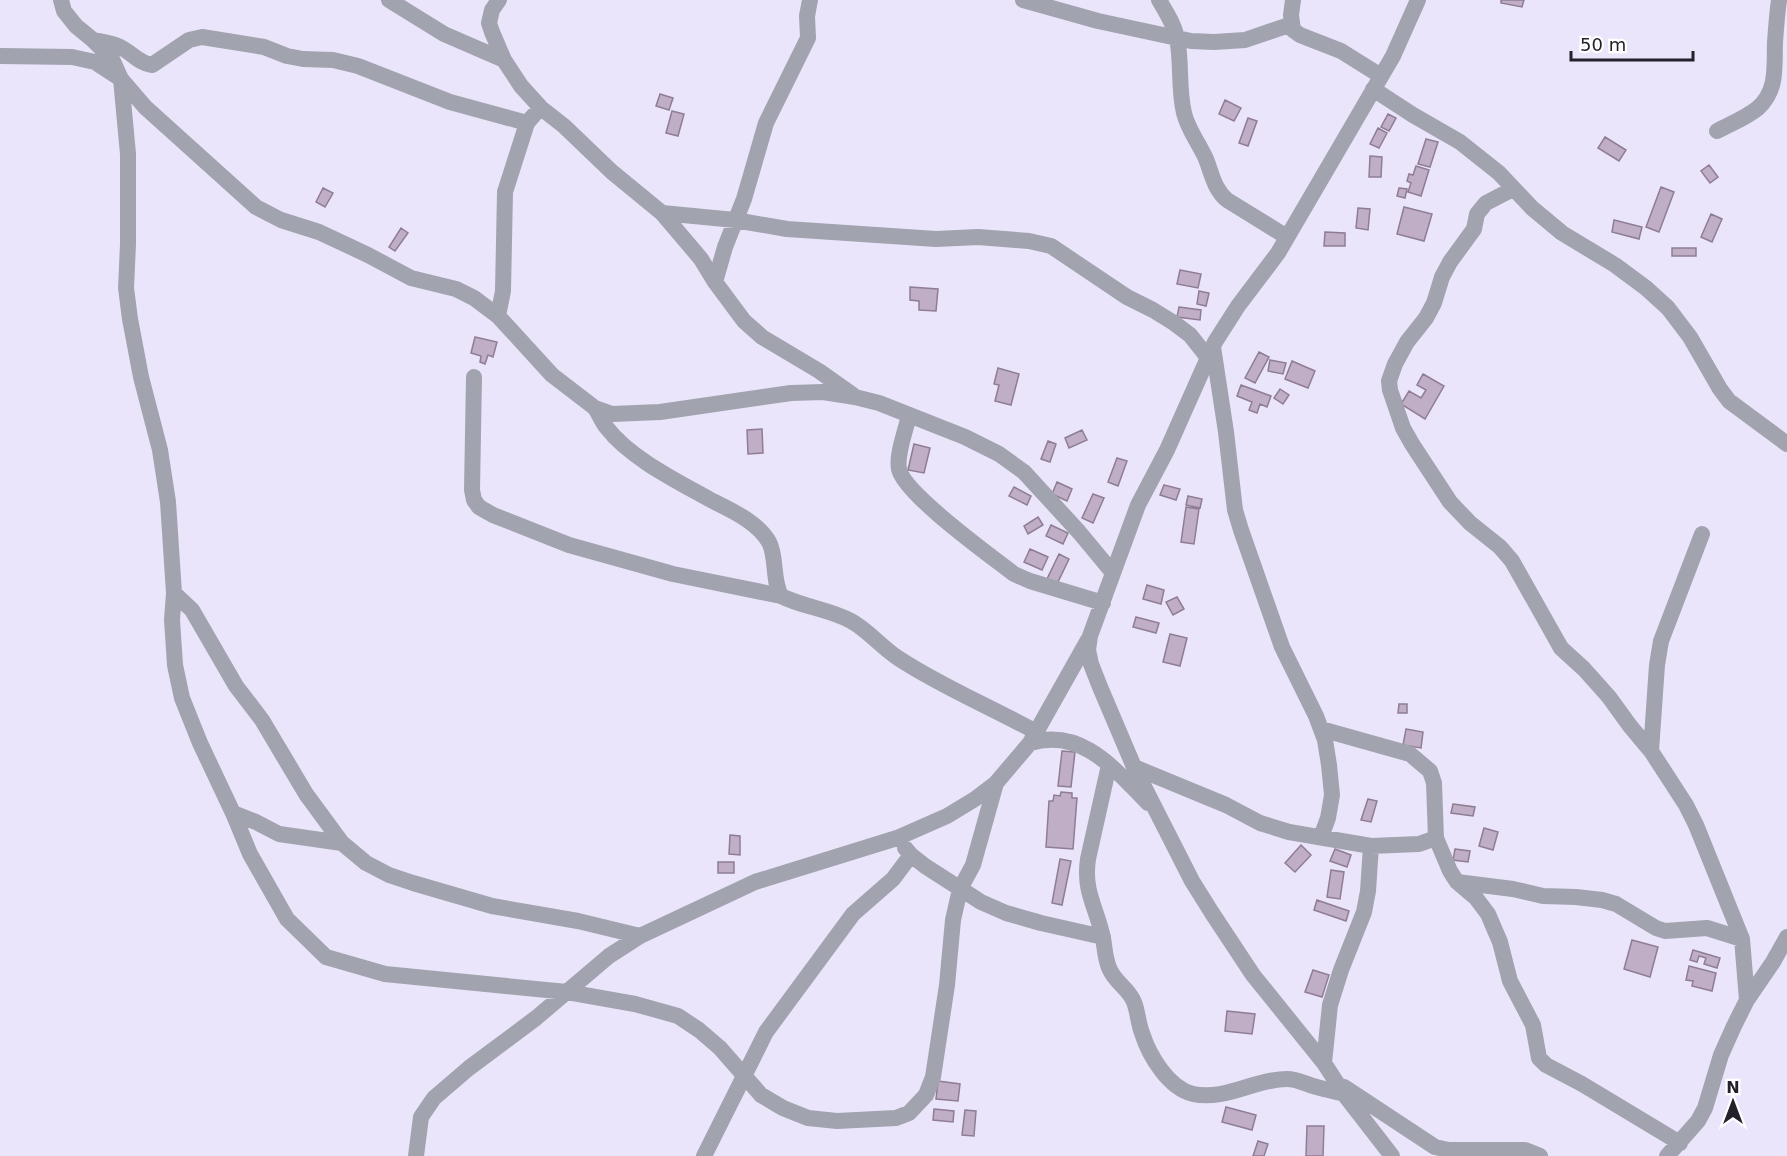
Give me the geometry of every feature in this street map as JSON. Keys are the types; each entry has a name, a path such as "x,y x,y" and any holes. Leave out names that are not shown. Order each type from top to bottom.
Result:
{"street":[{"path":"61,0 64,11 76,26 112,58 121,79 128,154 126,288 141,377 160,450 168,502 174,593 172,620 175,665 183,698 200,744 250,854 287,919 326,957 385,974 567,992 635,1004 678,1016 720,1048 760,1095 783,1108 808,1118 837,1121 896,1118 909,1113 926,1095 933,1077 948,985 953,920 960,889 973,865 996,783"},
{"path":"388,0 444,34 504,60"},
{"path":"499,0 492,10 489,23 504,60 521,86 541,108 564,126 612,172 662,213 701,259 744,321 762,337 819,370 855,397"},
{"path":"715,282 744,199 766,123 808,38 807,16 810,0"},
{"path":"1023,0 1098,21 1191,41 1245,40 1292,24"},
{"path":"1159,0 1170,19 1177,38 1184,114 1202,150 1214,183 1220,194 1227,200 1287,237"},
{"path":"1293,0 1293,30 1341,51 1413,116 1460,142 1498,173 1532,208 1562,233 1615,265 1646,288 1668,308 1690,337 1729,401 1787,444"},
{"path":"416,1156 421,1117 434,1098 469,1068 536,1018 609,956 640,936 755,882 897,838 947,816 996,783 1033,738 1089,636 1138,505 1167,450 1211,352 1238,306 1278,253 1393,56 1418,0"},
{"path":"1717,131 1756,110 1772,91 1779,0"},
{"path":"93,40 123,48 142,62 152,65 189,40 202,37 264,48 303,59 333,60 358,66 450,102 527,123"},
{"path":"0,56 72,57 95,62 121,79 145,107 256,207 281,220 319,232 411,278 456,289 474,298 498,316 552,375 595,408 612,414 660,412 791,393 823,392 879,403 964,437 999,454 1024,472 1113,573"},
{"path":"498,316 503,291 505,192 527,123 541,108"},
{"path":"1513,189 1486,203 1478,214 1474,229 1442,277 1434,303 1426,318 1407,342 1395,364 1389,381 1390,390 1403,428 1450,502 1470,523 1500,547 1512,561 1561,648 1609,697 1651,751 1686,805 1742,939 1747,1000"},
{"path":"662,213 735,220 767,227 835,233 936,240 978,237 1029,241 1051,246 1127,297 1174,323 1211,352 1228,444 1235,510 1282,648 1317,716 1321,729 1329,765 1332,795 1328,818 1321,837"},
{"path":"474,377 472,490 474,500 479,507 493,515 578,548 673,574 781,596 832,612 851,621 896,657 1033,738 1076,744 1097,754 1159,814"},
{"path":"595,408 607,428 628,449 672,478 745,519 759,531 769,542 781,596"},
{"path":"909,415 898,467 906,482 928,506 1014,574 1102,603"},
{"path":"1651,751 1657,665 1661,641 1702,534"},
{"path":"174,593 192,610 236,686 262,720 306,794 342,843 366,864 413,884 492,906 578,921 640,936"},
{"path":"1089,636 1088,650 1091,664 1134,768 1192,881 1253,975 1324,1063 1392,1156"},
{"path":"1321,729 1410,754 1430,771 1434,783 1436,838 1457,882 1476,898 1488,914 1500,942 1515,994 1533,1025 1539,1058 1546,1065 1680,1143"},
{"path":"1109,765 1086,874 1092,906 1103,937 1110,969 1116,980 1133,999 1147,1047 1172,1082 1191,1094 1206,1095 1289,1078 1341,1089 1435,1147 1449,1150 1525,1150 1540,1156"},
{"path":"1134,768 1226,805 1260,823 1289,832 1371,846 1419,844 1436,838"},
{"path":"233,813 279,834 342,843"},
{"path":"897,838 911,855 945,880 981,902 1006,913 1103,937"},
{"path":"1324,1063 1330,1005 1364,912 1371,846"},
{"path":"704,1156 766,1032 853,914 893,879 911,855"},
{"path":"1457,882 1495,886 1544,896 1602,900 1617,904 1665,931 1707,928 1742,939"},
{"path":"1667,1156 1698,1121 1705,1108 1721,1055 1747,1000 1787,937"}],"building":[{"path":"1501,0 1524,0 1522,7 1501,3"},
{"path":"660,94 673,98 669,110 656,106"},
{"path":"1225,100 1241,108 1234,121 1219,114"},
{"path":"672,111 684,114 678,136 666,133"},
{"path":"1388,114 1396,118 1389,131 1381,127"},
{"path":"1248,118 1257,121 1248,146 1239,143"},
{"path":"1378,128 1387,133 1379,148 1370,144"},
{"path":"1605,137 1626,150 1619,161 1598,148"},
{"path":"1426,139 1438,142 1430,167 1418,164"},
{"path":"1370,156 1382,157 1381,177 1369,177"},
{"path":"1709,165 1718,177 1710,183 1701,171"},
{"path":"1416,166 1429,170 1421,196 1408,192 1411,183 1407,181 1409,174 1413,175"},
{"path":"1661,187 1674,192 1659,232 1646,227"},
{"path":"323,188 333,193 325,207 316,202"},
{"path":"1399,188 1407,189 1405,198 1397,196"},
{"path":"1404,207 1432,214 1424,241 1397,234"},
{"path":"1358,208 1370,209 1368,230 1356,228"},
{"path":"1711,214 1722,219 1712,242 1701,237"},
{"path":"1614,220 1642,227 1639,239 1612,232"},
{"path":"401,228 408,233 395,251 389,247"},
{"path":"1325,232 1345,233 1345,246 1324,246"},
{"path":"1672,248 1696,248 1696,256 1672,256"},
{"path":"1180,270 1201,274 1198,288 1177,284"},
{"path":"910,287 938,289 936,311 919,310 919,301 910,300"},
{"path":"1199,291 1209,293 1206,306 1197,304"},
{"path":"1179,307 1201,310 1200,320 1177,317"},
{"path":"475,337 497,342 493,357 488,355 485,364 480,362 481,356 471,353"},
{"path":"1259,352 1269,357 1255,383 1245,378"},
{"path":"1270,360 1286,363 1283,374 1268,371"},
{"path":"1292,361 1315,371 1308,388 1285,379"},
{"path":"998,368 1019,374 1011,405 995,401 999,385 994,384"},
{"path":"1423,374 1444,386 1425,419 1401,404 1409,391 1421,398 1426,390 1417,385"},
{"path":"1241,385 1271,396 1267,407 1260,404 1257,413 1249,410 1252,402 1237,396"},
{"path":"1280,389 1289,395 1283,404 1274,398"},
{"path":"762,429 763,453 748,454 747,430"},
{"path":"1082,430 1087,440 1069,448 1065,438"},
{"path":"1048,441 1056,444 1050,462 1041,459"},
{"path":"914,444 930,448 924,473 908,470"},
{"path":"1117,458 1127,461 1118,486 1108,482"},
{"path":"1057,482 1072,489 1067,501 1052,494"},
{"path":"1164,485 1180,489 1176,500 1160,495"},
{"path":"1014,487 1031,496 1027,505 1009,496"},
{"path":"1093,494 1104,498 1093,523 1082,518"},
{"path":"1188,496 1202,499 1200,508 1186,505"},
{"path":"1186,507 1199,509 1194,544 1181,542"},
{"path":"1038,517 1043,525 1028,534 1024,526"},
{"path":"1051,525 1068,533 1063,544 1046,536"},
{"path":"1030,549 1048,557 1042,570 1024,562"},
{"path":"1059,554 1069,559 1057,584 1047,579"},
{"path":"1147,585 1164,590 1161,604 1143,599"},
{"path":"1177,597 1184,609 1173,615 1166,602"},
{"path":"1136,617 1159,623 1156,633 1133,627"},
{"path":"1170,634 1187,638 1180,666 1163,662"},
{"path":"1399,704 1407,704 1407,713 1398,713"},
{"path":"1406,729 1423,732 1421,748 1403,745"},
{"path":"1062,751 1075,752 1071,787 1058,786"},
{"path":"1061,792 1072,793 1072,798 1077,798 1073,849 1046,847 1049,801 1053,801 1054,795 1060,796"},
{"path":"1368,799 1377,801 1371,822 1361,820"},
{"path":"1453,804 1475,807 1473,816 1451,813"},
{"path":"1484,828 1498,832 1493,850 1479,846"},
{"path":"730,835 740,836 740,855 729,854"},
{"path":"1301,845 1311,855 1295,872 1285,863"},
{"path":"1335,849 1351,855 1347,867 1330,861"},
{"path":"1455,849 1470,851 1468,862 1453,860"},
{"path":"1060,859 1071,861 1062,905 1052,903"},
{"path":"718,862 734,862 734,873 718,873"},
{"path":"1331,870 1344,872 1340,899 1327,897"},
{"path":"1317,900 1349,911 1346,921 1314,910"},
{"path":"1632,940 1658,947 1650,977 1624,969"},
{"path":"1693,950 1720,958 1717,968 1704,964 1706,958 1699,956 1697,962 1690,960"},
{"path":"1689,966 1716,973 1712,991 1692,986 1693,981 1686,980"},
{"path":"1313,970 1329,975 1322,997 1305,992"},
{"path":"1227,1011 1255,1014 1252,1034 1225,1031"},
{"path":"938,1081 960,1084 958,1101 936,1099"},
{"path":"1226,1107 1256,1115 1252,1130 1222,1122"},
{"path":"934,1109 954,1111 953,1122 933,1120"},
{"path":"965,1110 976,1111 974,1136 962,1135"},
{"path":"1307,1126 1324,1126 1323,1156 1306,1156"},
{"path":"1258,1141 1268,1144 1264,1156 1253,1156"}]}
